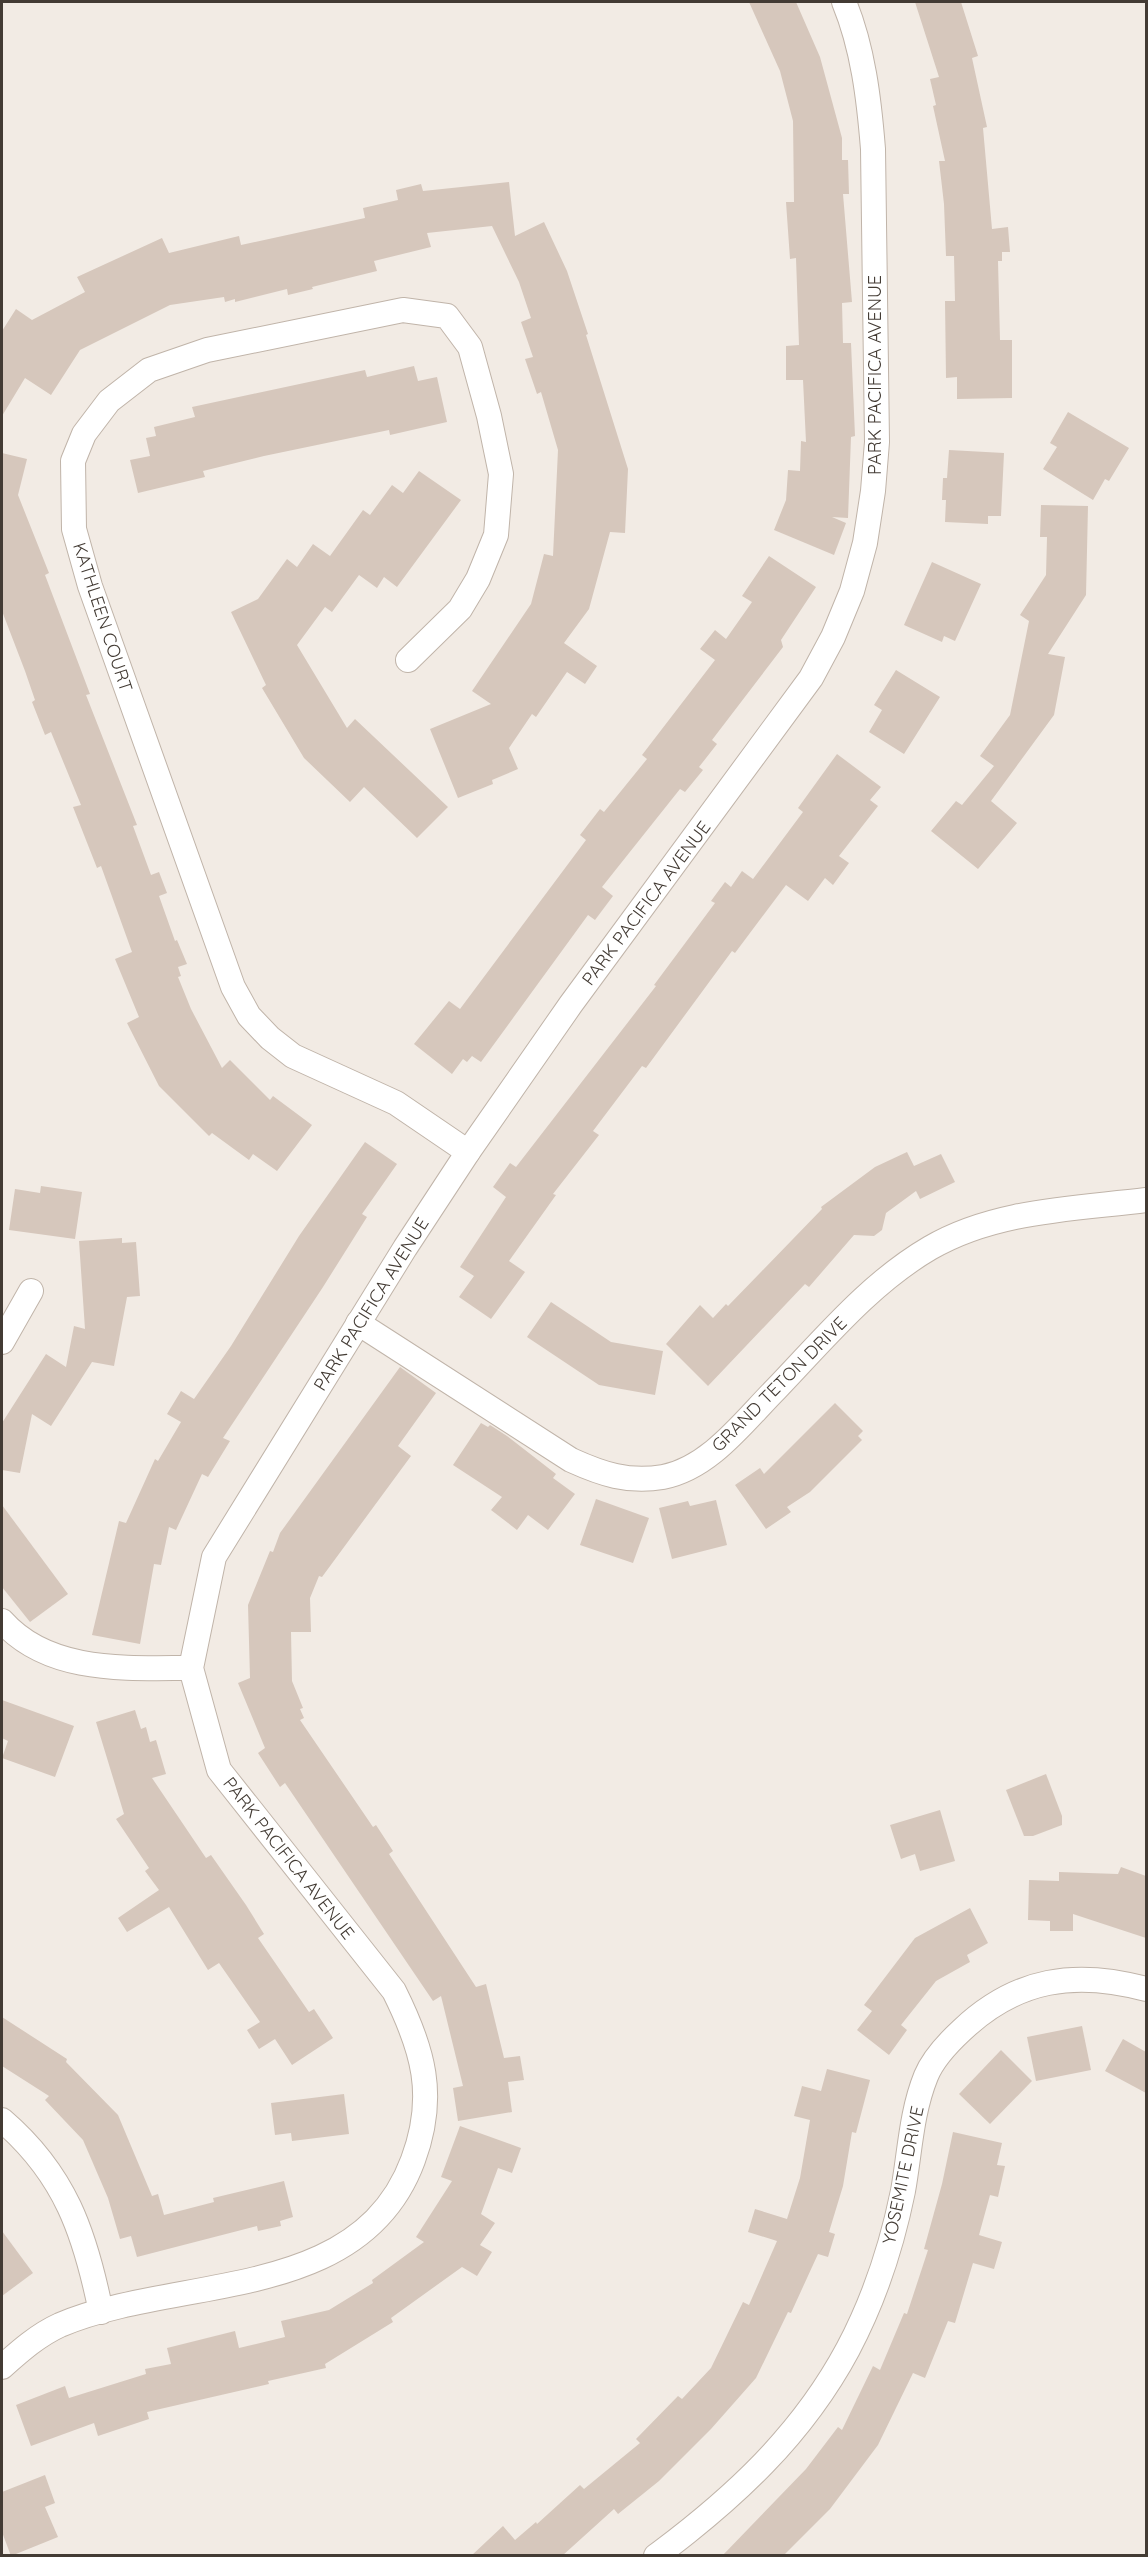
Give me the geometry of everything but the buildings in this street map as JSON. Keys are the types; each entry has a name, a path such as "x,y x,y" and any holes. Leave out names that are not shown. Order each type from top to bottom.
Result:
{"street":[{"name":"PARK PACIFICA AVENUE","path":"2,2367 27,2344 60,2325 101,2312 279,2273 319,2260 356,2237 385,2209 408,2175 422,2135 426,2096 423,2061 411,2025 394,1990 219,1770 191,1668 214,1557 358,1323 468,1152 571,1004 811,678 833,637 852,591 865,543 877,442 873,149 869,103 860,54 844,2"},
{"name":"KATHLEEN COURT","path":"408,660 460,609 478,579 496,535 501,474 489,416 470,347 447,316 403,310 207,350 148,370 109,401 84,434 73,461 74,529 90,586 233,987 249,1016 270,1038 293,1056 396,1103 468,1152"},
{"name":"GRAND TETON DRIVE","path":"358,1323 571,1460 604,1475 634,1480 665,1477 695,1464 723,1444 856,1306 893,1273 932,1247 978,1226 1027,1215 1146,1200"},
{"path":"2,1342 31,1291"},
{"path":"2,1621 32,1644 62,1658 91,1666 191,1668"},
{"name":"YOSEMITE DRIVE","path":"656,2556 724,2503 761,2469 795,2431 848,2349 867,2309 894,2230 903,2190 914,2110 927,2073 950,2042 980,2013 1004,1998 1046,1982 1083,1979 1118,1982 1146,1989"},
{"path":"2,2120 20,2136 66,2195 81,2230 101,2312"}]}
